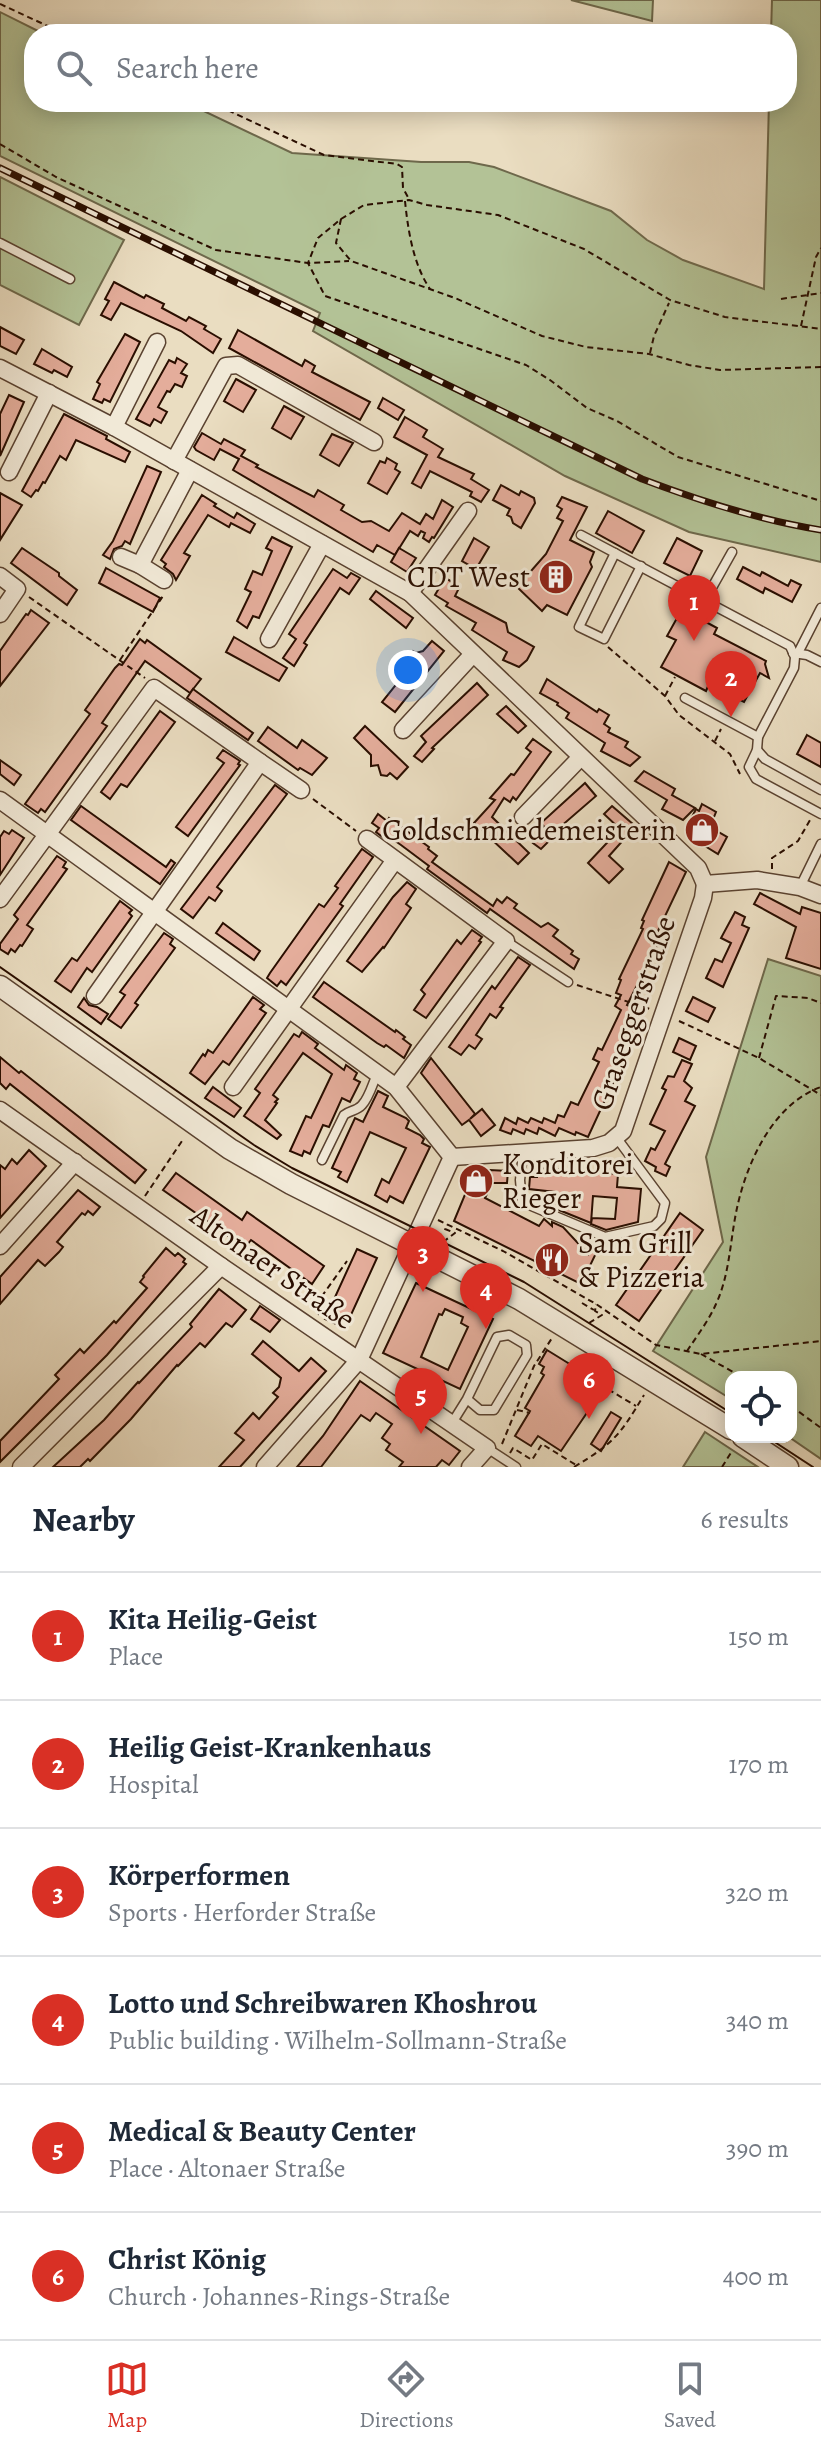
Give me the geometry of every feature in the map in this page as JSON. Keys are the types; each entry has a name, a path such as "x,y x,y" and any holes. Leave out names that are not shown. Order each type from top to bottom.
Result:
{"street":[{"path":"114,427 157,342"},
{"path":"174,461 226,366 231,364 238,365 374,442"},
{"name":"Graseggerstraße","path":"0,368 114,427 410,593 698,868 705,884 703,898 623,1131 609,1143 593,1148 452,1157"},
{"path":"9,472 49,393"},
{"path":"140,565 190,470"},
{"path":"410,593 468,511"},
{"path":"269,639 322,544"},
{"path":"121,557 164,580"},
{"path":"0,576 17,589 0,614"},
{"path":"403,730 473,654"},
{"path":"0,899 154,688 301,790"},
{"path":"523,817 580,758"},
{"path":"95,996 260,762"},
{"path":"0,800 396,1087 452,1157 359,1360 265,1467"},
{"path":"367,839 506,941 396,1087"},
{"path":"233,1087 395,860"},
{"name":"Graseggerstraße","path":"705,884 757,880 800,887 821,895"},
{"path":"0,986 230,1149 291,1184 519,1299 725,1425"},
{"name":"Altonaer Straße","path":"0,1110 492,1451"},
{"path":"0,1246 75,1162"},
{"path":"21,1467 221,1266"},
{"path":"738,1444 788,1467"},
{"path":"470,1467 492,1451"}],"lane":[{"path":"0,243 70,279"},
{"path":"581,535 790,646 795,653 821,662"},
{"path":"705,600 732,552"},
{"path":"615,553 579,627 604,639 641,566"},
{"path":"818,812 756,779 749,767 757,750 758,737 794,668 795,653 821,608"},
{"path":"685,698 758,737"},
{"path":"757,750 765,759 821,790"},
{"path":"800,887 821,844"},
{"path":"506,941 568,982"},
{"path":"322,1160 344,1115 363,1104 377,1073"},
{"path":"523,1153 520,1180 522,1202 605,1237 654,1226 661,1219 665,1203 616,1137"},
{"path":"452,1423 497,1337 509,1335 526,1345 527,1355 494,1410 480,1410 467,1399"},
{"name":"Altonaer Straße","path":"492,1451 516,1467"}],"path":[{"path":"0,4 43,24"},
{"path":"232,112 324,155 397,164 402,167 403,188 409,200"},
{"path":"0,144 56,177 216,250 308,263 351,261 542,336 586,347 649,354 720,370 821,367"},
{"path":"821,329 725,317 670,300 584,249 513,219 409,200 364,205 341,219 318,238 308,263 325,296 526,365 587,408 617,421 678,457 821,501"},
{"path":"405,201 416,258 431,290"},
{"path":"341,219 336,243 351,261"},
{"path":"801,326 816,257 821,248"},
{"path":"781,299 821,293"},
{"path":"649,354 670,300"},
{"path":"119,661 154,613 165,592 164,580"},
{"path":"17,589 154,688"},
{"path":"604,639 609,650 665,696 679,715 730,754 742,777"},
{"path":"665,696 675,677"},
{"path":"715,743 725,720"},
{"path":"301,790 367,839"},
{"path":"771,871 772,858 798,841 818,812"},
{"path":"568,982 664,1014 759,1058 821,1095"},
{"path":"759,1058 776,996 808,998 821,1003"},
{"path":"687,1352 717,1303 732,1247 737,1208 761,1143 786,1109 821,1087"},
{"path":"138,1207 186,1137"},
{"path":"427,1215 503,1251 596,1304 656,1345 701,1354 821,1341"},
{"path":"455,1233 464,1237"},
{"path":"323,1335 317,1303 347,1261"},
{"path":"582,1303 602,1315 585,1326"},
{"path":"595,1311 596,1304"},
{"path":"492,1451 516,1410 534,1366 553,1337"},
{"path":"701,1354 731,1371"},
{"path":"592,1362 585,1373 637,1407"},
{"path":"585,1387 591,1379"},
{"path":"511,1451 513,1448 532,1460 542,1444 575,1466 622,1432 644,1394"},
{"path":"516,1410 530,1413"},
{"path":"797,1410 821,1428"},
{"path":"722,1467 738,1444"}],"green space":[{"path":"571,0 653,0 652,21"},
{"path":"772,0 821,0 821,562 689,532 565,476 313,331 320,313 0,156 0,12 24,24 24,112 206,112 292,153 421,162 469,162 494,167 611,211 647,240 683,260 764,289 769,112 797,112 797,24 771,24"},
{"path":"0,177 124,240 79,325 0,285"},
{"path":"768,959 821,976 821,1459 797,1442 797,1371 725,1371 725,1395 653,1351 723,1242 706,1157"},
{"path":"705,1432 758,1467 683,1467"}],"building":[{"path":"114,282 144,298 146,295 164,304 162,308 186,321 189,317 206,326 204,329 221,339 213,353 181,331 121,303 111,320 101,315"},
{"path":"0,327 24,340 16,354 0,346"},
{"path":"238,330 302,366 305,360 315,366 312,372 370,402 360,420 229,348"},
{"path":"125,334 140,342 110,402 104,399 102,403 93,399 100,384 97,382"},
{"path":"42,349 72,367 67,377 34,364"},
{"path":"177,358 187,364 181,373 187,376 182,387 175,384 170,392 167,391 158,407 167,412 161,423 154,419 150,426 136,419 169,360 175,363"},
{"path":"236,379 256,390 243,412 224,401"},
{"path":"9,395 24,402 0,456 0,414"},
{"path":"383,398 404,410 398,420 378,408"},
{"path":"284,406 304,417 291,439 272,428"},
{"path":"64,414 130,452 125,462 76,440 66,460 60,456 45,483 31,497 22,491"},
{"path":"405,417 427,430 423,437 443,449 438,457 474,474 471,479 489,490 481,502 470,496 472,492 430,471 421,488 412,483 427,455 394,437"},
{"path":"202,433 221,444 224,439 245,450 241,456 258,465 256,467 314,497 318,490 344,505 341,510 362,522 371,521 389,531 402,513 420,524 426,514 433,519 442,500 453,507 429,542 423,538 425,533 421,531 418,536 410,531 395,555 377,545 373,552 233,470 239,459 220,449 214,460 196,450 194,447"},
{"path":"332,434 353,443 339,466 320,455"},
{"path":"387,458 397,464 395,469 400,472 387,494 368,483 380,461 385,463"},
{"path":"147,466 161,472 130,544 125,541 114,549 110,559 103,555 113,541"},
{"path":"501,485 519,495 521,491 534,498 535,503 521,528 507,515 510,509 493,500"},
{"path":"0,493 22,505 0,540"},
{"path":"202,495 234,518 237,513 255,524 250,533 231,523 229,527 208,515 184,553 190,556 176,580 161,560"},
{"name":"CDT West","path":"562,497 587,507 570,540 594,552 590,562 592,567 567,615 547,605 542,611 517,587 546,554 563,521 557,518 562,509 557,506"},
{"path":"608,511 644,531 632,553 596,533"},
{"path":"272,537 292,547 259,618 253,616 247,628 237,621 251,592 245,589 253,571 262,575 272,551 266,548"},
{"path":"474,538 489,547 476,569 462,561"},
{"path":"677,538 702,551 690,576 664,563"},
{"path":"22,548 59,573 77,590 67,605 11,563"},
{"path":"399,548 416,558 407,572 391,562"},
{"path":"743,567 760,576 762,572 788,586 791,580 801,585 792,602 765,588 763,593 737,579"},
{"path":"106,568 160,598 153,612 99,583"},
{"path":"333,569 347,578 351,573 360,578 349,594 340,588 304,643 307,645 294,666 283,658 296,639 289,634"},
{"path":"445,578 460,586 455,596 506,623 508,632 534,647 527,660 519,667 503,660 507,652 472,630 476,623 446,606 448,603 435,595"},
{"path":"376,591 413,618 406,628 370,599"},
{"path":"682,609 717,628 714,634 766,661 769,678 760,673 744,702 709,684 706,691 661,667 676,640 667,636"},
{"path":"31,610 49,623 0,686 0,651"},
{"path":"234,637 287,668 279,681 226,652"},
{"path":"140,639 145,643 147,640 201,679 190,693 145,661 102,723 107,726 45,812 41,809 38,813 25,804 90,714 85,710"},
{"path":"432,641 444,651 395,712 382,702 411,666 405,662 413,651 423,651"},
{"path":"547,679 597,712 599,709 609,715 604,724 610,728 608,732 628,742 625,747 640,757 630,766 601,751 605,743 566,718 569,713 540,693"},
{"path":"477,683 488,695 432,748 422,762 414,756 426,742 421,736"},
{"path":"193,689 253,733 248,740 187,698"},
{"path":"506,706 526,726 518,733 497,714"},
{"path":"160,711 175,722 127,787 121,784 110,799 101,792"},
{"path":"365,726 408,767 397,779 390,773 381,775 378,765 371,766 371,755 354,738"},
{"path":"268,727 297,748 302,740 327,758 312,775 300,768 298,770 258,741"},
{"path":"807,735 821,743 821,767 797,754"},
{"path":"533,739 551,752 516,800 513,797 510,802 504,798 492,817 529,853 518,864 474,823 495,800 490,798 511,774 514,775 531,752 526,748"},
{"path":"223,750 240,761 240,765 188,836 176,827 224,763 217,758"},
{"path":"0,760 21,775 14,785 0,774"},
{"path":"644,771 675,789 672,795 695,808 683,820 662,809 667,800 635,781"},
{"path":"585,783 596,796 552,834 554,836 541,849 533,843 546,829 541,823"},
{"path":"275,785 287,794 217,887 222,891 215,901 209,897 193,918 181,909"},
{"path":"702,804 716,812 710,827 727,837 718,854 700,843 705,834 689,823"},
{"path":"81,806 166,867 171,860 175,863 160,884 71,820"},
{"path":"612,806 634,828 609,856 623,869 609,883 588,863 620,829 604,814"},
{"path":"378,814 387,821 389,818 429,847 437,856 432,862 493,906 497,899 502,903 507,897 517,904 514,908 541,927 548,923 558,930 553,936 579,959 574,969 490,909 487,913 388,836 385,839 376,832 379,828 372,823"},
{"path":"12,830 24,838 0,875 0,837 4,831 9,834"},
{"path":"362,849 373,857 340,904 343,906 286,985 281,981 277,986 267,978 270,973 319,904 324,907"},
{"path":"57,856 66,862 63,867 67,869 27,925 33,929 22,946 15,952 11,949 8,954 0,949 0,944 18,919 14,915"},
{"path":"669,862 686,872 656,935 661,938 627,1005 636,1009 633,1014 643,1018 588,1137 559,1128 555,1136 539,1128 537,1134 526,1129 524,1134 513,1129 511,1134 500,1130 505,1118 516,1124 518,1118 528,1123 531,1118 542,1123 544,1118 555,1123 558,1115 564,1117 571,1102 578,1105 599,1062 593,1059 598,1048 602,1050 621,1010 615,1006 621,995 616,993 619,979 643,929 642,920"},
{"path":"407,882 416,889 406,904 411,908 384,948 362,972 347,961"},
{"path":"760,893 800,914 802,907 821,913 821,969 786,958 796,927 754,904"},
{"path":"120,901 132,910 129,913 132,916 92,972 87,968 71,992 55,981 72,958 77,961"},
{"path":"735,912 745,917 742,925 749,928 723,987 706,978 715,959 722,962 731,943 721,938"},
{"path":"223,923 260,951 254,960 216,933"},
{"path":"472,930 482,937 481,942 426,1018 414,1010 425,994 421,990 457,940 461,944"},
{"path":"164,933 173,939 170,944 175,948 121,1028 108,1019 125,995 120,992"},
{"path":"518,957 530,965 500,1007 503,1008 496,1018 490,1014 476,1035 482,1039 475,1049 469,1045 461,1055 449,1047 492,986 495,989"},
{"path":"324,982 405,1037 403,1039 411,1045 404,1058 386,1045 377,1043 313,997"},
{"path":"253,997 264,1005 260,1009 266,1013 229,1065 223,1061 205,1084 190,1073 203,1054 205,1056 208,1050 213,1053"},
{"path":"693,997 715,1008 708,1022 686,1011"},
{"path":"84,998 89,1005 108,1014 101,1024 78,1007"},
{"path":"302,1032 318,1044 315,1048 344,1070 346,1065 357,1073 354,1079 360,1082 350,1102 342,1098 329,1127 323,1125 310,1154 304,1151 302,1156 290,1151 306,1116 311,1118 332,1074 303,1053 273,1095 278,1099 277,1103 265,1120 281,1135 277,1139 244,1116 260,1093 255,1089 294,1034 299,1037"},
{"path":"679,1038 696,1046 690,1060 673,1052"},
{"path":"0,1057 146,1170 135,1183 10,1084 6,1089 0,1083"},
{"path":"431,1058 475,1114 470,1119 482,1109 495,1125 481,1136 469,1120 462,1125 421,1073"},
{"path":"682,1060 692,1064 684,1081 692,1088 685,1101 695,1106 665,1164 670,1167 666,1176 645,1161 665,1131 650,1124 666,1090 662,1088 668,1076 674,1077"},
{"path":"213,1087 241,1108 234,1117 205,1098"},
{"path":"378,1091 388,1096 383,1107 406,1118 409,1121 406,1128 420,1135 424,1139 422,1143 430,1147 403,1203 390,1196 387,1202 375,1195 382,1179 389,1183 406,1148 370,1132 347,1182 338,1177 341,1172 332,1168 355,1118 363,1122"},
{"path":"29,1150 46,1166 0,1218 0,1165 5,1169 12,1159 17,1164"},
{"path":"476,1168 489,1173 490,1170 508,1171 507,1183 492,1183 485,1198 539,1226 544,1219 552,1226 552,1222 563,1227 588,1254 590,1238 601,1243 581,1284 454,1221"},
{"path":"537,1168 618,1174 617,1187 641,1189 638,1222 606,1230 591,1224 592,1218 615,1219 617,1198 593,1196 591,1223 554,1208 555,1192 529,1189 530,1177 537,1177"},
{"path":"176,1173 242,1220 247,1212 324,1266 312,1284 251,1240 247,1245 232,1234 230,1237 163,1190"},
{"path":"78,1190 100,1207 93,1215 88,1211 85,1215 82,1213 57,1242 63,1247 59,1252 45,1266 38,1260 0,1304 0,1277"},
{"path":"680,1213 703,1230 639,1321 616,1305"},
{"path":"166,1248 175,1256 178,1253 186,1264 107,1355 0,1462 0,1441 59,1379 55,1375 80,1349 84,1353 114,1321 116,1323 147,1288 140,1282"},
{"path":"357,1249 377,1258 345,1328 325,1319"},
{"path":"416,1283 493,1319 460,1389 383,1353","holes":["445,1309 463,1317 461,1323 468,1327 448,1370 421,1357 439,1314 442,1315"]},
{"path":"219,1289 246,1310 232,1327 226,1323 205,1347 200,1343 90,1461 88,1459 80,1467 53,1467 104,1420 192,1327 190,1324"},
{"path":"260,1306 280,1320 270,1332 251,1319"},
{"path":"263,1341 299,1371 311,1358 326,1371 240,1467 219,1467 244,1440 235,1433 253,1413 259,1419 278,1397 273,1393 279,1387 281,1378 252,1354"},
{"path":"547,1350 581,1371 575,1381 597,1398 561,1451 538,1436 531,1446 515,1436 530,1411 525,1408 544,1375 541,1373 544,1367 539,1364"},
{"path":"360,1381 460,1451 449,1465 442,1460 436,1467 399,1467 403,1462 386,1450 390,1444 382,1438 392,1424 376,1413 370,1421 361,1415 321,1467 297,1467 323,1436"},
{"path":"611,1412 621,1418 601,1451 591,1444"}],"tram line":[{"path":"0,967 254,1145 292,1168 524,1282 725,1409"},
{"path":"776,1443 813,1467"}],"railway":[{"path":"0,168 642,479 730,509 821,530"}],"place":[{"name":"CDT West","path":"556,577"},
{"name":"Kita Heilig-Geist","path":"694,641"},
{"name":"Heilig Geist-Krankenhaus","path":"731,717"},
{"name":"Goldschmiedemeisterin","path":"702,830"},
{"name":"Konditorei Rieger","path":"476,1181"},
{"name":"Sam Grill & Pizzeria","path":"552,1260"},
{"name":"Körperformen","path":"423,1292"},
{"name":"Lotto und Schreibwaren Khoshrou","path":"486,1329"},
{"name":"Christ König","path":"589,1419"},
{"name":"Medical & Beauty Center","path":"421,1434"}]}
